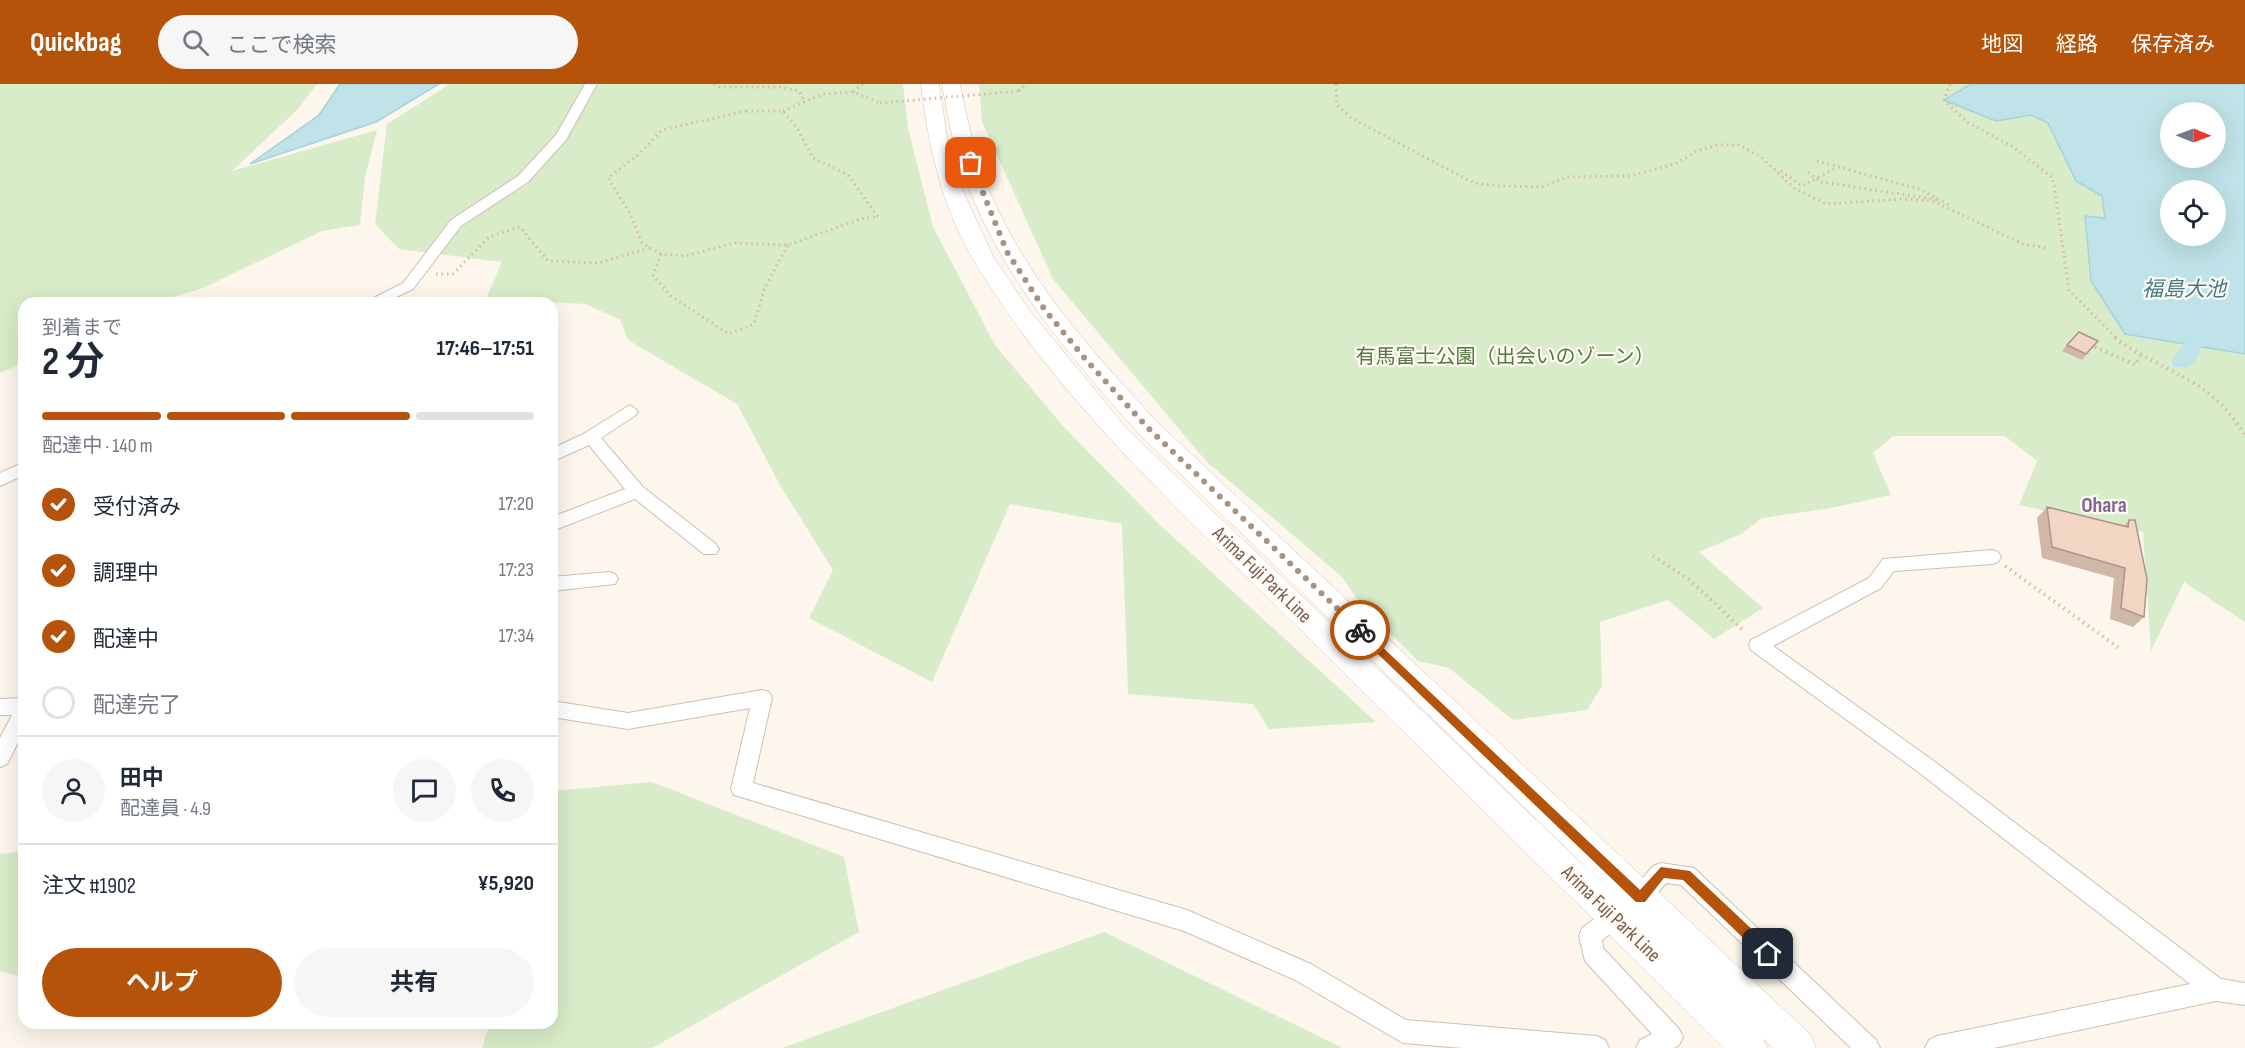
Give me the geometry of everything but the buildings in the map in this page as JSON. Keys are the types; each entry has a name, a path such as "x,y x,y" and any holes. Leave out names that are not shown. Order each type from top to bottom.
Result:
{"main road":[{"name":"Arima Fuji Park Line","path":"930,84 941,153 953,190 983,258 1022,316 1119,436 1749,1048"},
{"name":"Arima Fuji Park Line","path":"951,84 963,142 1007,252 1045,310 1087,361 1148,428 1798,1048"}],"street":[{"path":"384,297 408,286 456,223 524,179 561,137 591,84"},
{"path":"558,448 591,437 630,411"},
{"path":"591,437 637,491 710,549"},
{"path":"0,480 18,471"},
{"path":"558,522 637,491"},
{"path":"1992,557 1888,564 1875,582 1758,645 1919,761 2216,990"},
{"path":"558,583 609,579"},
{"path":"558,710 628,721 762,698 741,789 1186,921 1303,972 1403,1031 1597,1048"},
{"path":"0,706 18,706"},
{"path":"0,758 18,724"},
{"path":"1648,1048 1671,1037 1593,953 1590,936 1640,898 1661,873 1686,875 1868,1048"},
{"path":"1936,1048 2216,990 2245,994"}],"path":[{"path":"714,84 719,87 779,87 799,91 804,100"},
{"path":"853,92 863,84"},
{"path":"783,111 797,128 813,158 837,165 854,180 867,206 878,217 864,218 788,245 734,243 685,256 661,255 642,243 630,213 608,178 638,155 662,130 746,111 783,111 804,100 823,94 853,92 880,103 1019,91 1026,84"},
{"path":"1336,84 1337,105 1351,118 1474,183 1542,187 1567,177 1629,176 1675,164 1697,151 1717,145 1739,145 1761,157 1794,189 1826,204 1904,199 1933,201 2023,244 2047,248"},
{"path":"1950,84 1944,100 1967,122 2013,147 2053,178 2069,290 2107,332 2140,356 2201,388 2219,402 2245,434"},
{"path":"1817,161 1837,168 1888,177 1928,192 1956,210"},
{"path":"1780,171 1802,186 1837,168"},
{"path":"1808,172 1814,179 1835,185 1894,191 1943,200"},
{"path":"416,275 453,274 482,240 501,229 520,227 548,261 578,266 615,261 650,248"},
{"path":"661,255 653,276 672,297 729,334 754,324 765,287 788,245"},
{"path":"2095,347 2136,365 2140,356"},
{"path":"1653,556 1690,580 1758,645"},
{"path":"1992,557 2119,648"}],"green space":[{"path":"0,84 317,84 298,109 232,171 377,130 365,177 360,225 322,231 203,288 173,297 18,297 18,366 0,373"},
{"path":"450,84 903,84 908,128 933,227 995,345 1062,425 1160,525 1376,722 1269,729 1253,704 1128,694 1122,524 1010,504 932,682 809,618 833,570 780,485 737,404 628,340 620,320 586,304 558,303 558,297 487,297 502,262 399,249 375,224 387,124"},
{"name":"有馬富士公園（出会いのゾーン）","path":"979,84 2245,84 2245,622 2184,582 2151,651 2143,532 2019,505 2037,461 2005,436 1893,436 1873,453 1891,495 1831,508 1762,518 1743,533 1699,552 1763,608 1714,639 1668,600 1600,622 1602,686 1587,710 1513,720 1449,668 1418,661 1360,603 1342,577 1206,461 1053,279 982,122"},
{"path":"652,782 844,857 859,932 652,1048 482,1048 488,1029 558,1029 558,790"},
{"path":"18,852 18,976 0,971 0,854"},
{"path":"1104,932 1343,1048 782,1048"}],"water":[{"path":"340,84 439,84 376,122 250,164 319,115"},
{"name":"福島大池","path":"1971,84 2245,84 2245,354 2125,334 2091,281 2085,216 2105,218 2102,196 2076,181 2048,123 2031,115 1996,121 1944,100"}],"waterway":[{"path":"2181,362 2189,355 2192,346"}],"way so far":[{"path":"971,163 1007,252 1045,310 1087,361 1148,428 1360,630"}],"district":[{"name":"Ohara","path":"2104,505"}],"route":[{"path":"1360,630 1640,898 1661,873 1686,875 1768,954"}]}
